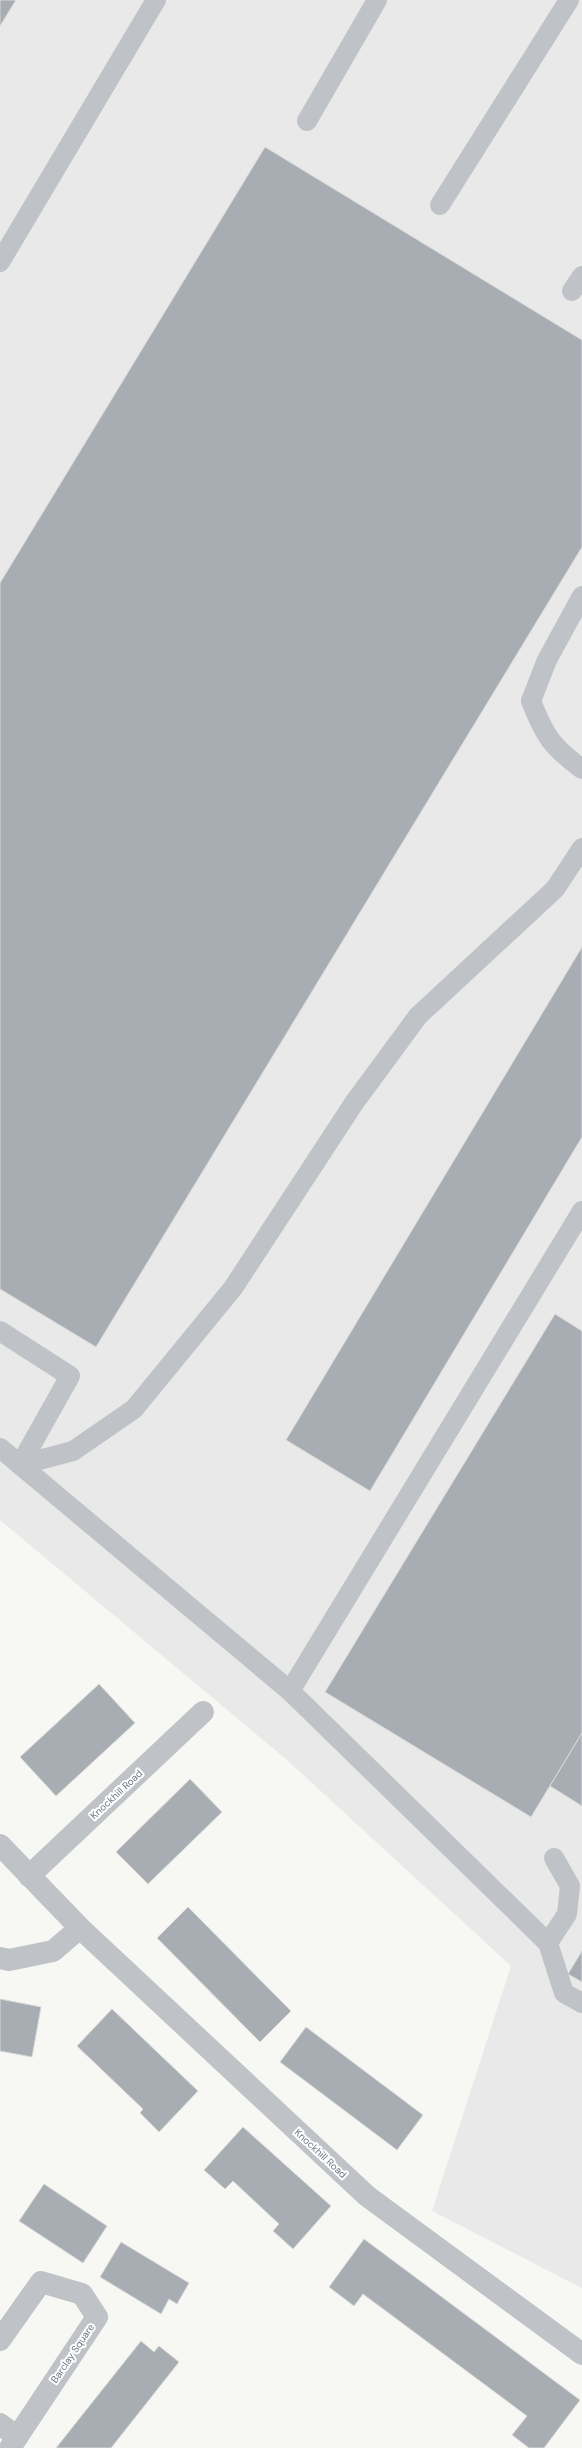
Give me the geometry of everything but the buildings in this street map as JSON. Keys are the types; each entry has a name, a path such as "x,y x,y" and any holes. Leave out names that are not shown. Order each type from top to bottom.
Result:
{"street":[{"name":"Knockhill Road","path":"29,1876 203,1712"},
{"name":"Knockhill Road","path":"0,1845 80,1928 367,2196 582,2354"},
{"path":"0,1958 9,1960 53,1951 80,1928"},
{"name":"Barclay Square","path":"0,2340 41,2282 82,2294 97,2317 9,2436"}],"lane":[{"path":"0,262 156,0"},
{"path":"307,121 378,0"},
{"path":"440,205 569,0"},
{"path":"582,596 547,660 531,701 545,735 564,756 582,769"},
{"path":"20,1465 74,1451 134,1409 233,1288 354,1103 418,1016 555,889 582,848"},
{"path":"290,1691 579,1223"},
{"path":"0,1331 70,1376 20,1465"},
{"path":"0,1448 290,1691 548,1943 564,1993 582,2003"},
{"path":"548,1943 567,1914 570,1886 554,1858"}],"shaded area":[{"path":"0,0 582,0 582,2288 432,2211 511,1966 287,1760 0,1520"}]}
